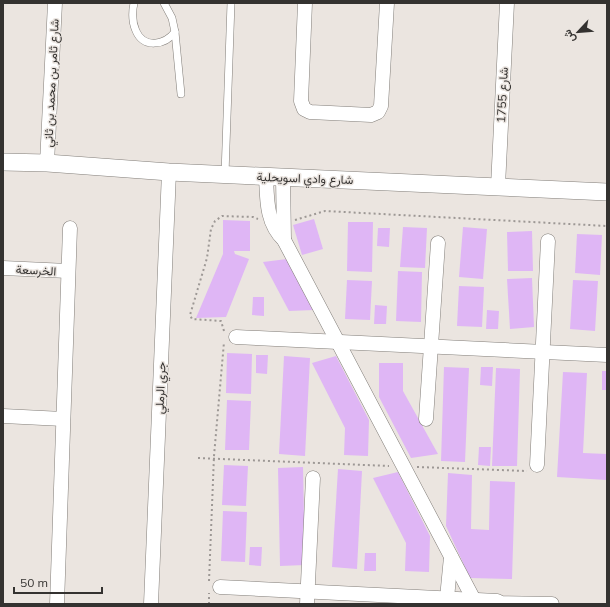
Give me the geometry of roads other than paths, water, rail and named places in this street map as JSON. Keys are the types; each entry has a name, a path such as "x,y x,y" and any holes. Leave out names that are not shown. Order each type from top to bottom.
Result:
{"street":[{"name":"شارع ثامر بن محمد بن ثاني","path":"47,163 55,3"},
{"path":"305,3 301,101 304,108 310,112 371,115 378,112 382,106 387,3"},
{"name":"شارع 1755","path":"498,186 507,3"},
{"name":"شارع وادي اسويحلية","path":"3,162 47,163 169,172 607,192"},
{"name":"جري الرملي","path":"151,604 169,172"},
{"path":"274,177 277,224 284,240 474,600"},
{"path":"57,604 70,228"},
{"path":"537,465 548,241"},
{"path":"426,419 438,243"},
{"name":"الخرسعة","path":"3,268 68,271"},
{"path":"228,337 607,355"},
{"path":"3,416 63,419"},
{"path":"307,598 313,478"},
{"path":"447,598 451,558"},
{"path":"213,588 307,598 422,600 447,598 497,601 501,603 552,604"}],"lane":[{"path":"134,3 132,13 136,32 145,42 158,44 170,38 175,32"},
{"path":"164,3 172,18 175,32 181,94"},
{"path":"225,174 231,3"}]}
